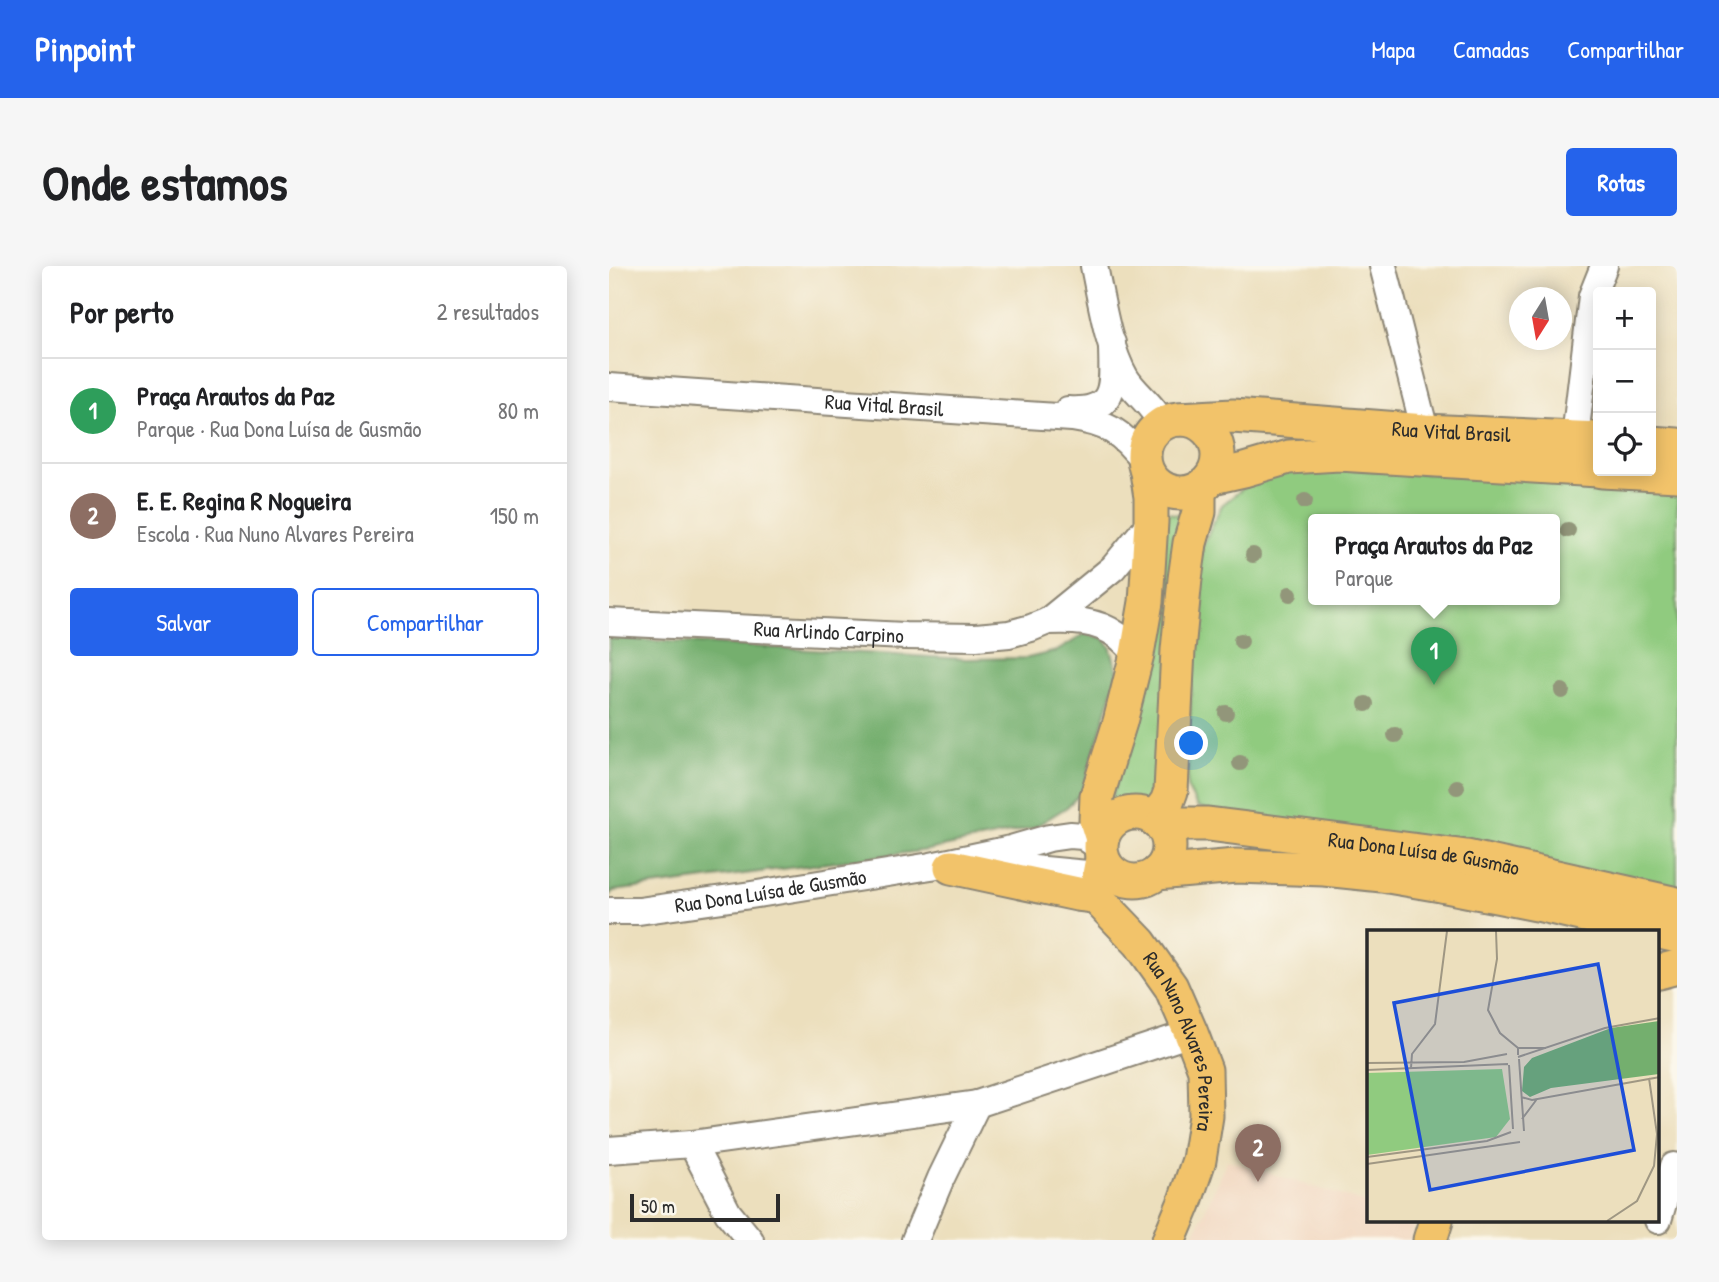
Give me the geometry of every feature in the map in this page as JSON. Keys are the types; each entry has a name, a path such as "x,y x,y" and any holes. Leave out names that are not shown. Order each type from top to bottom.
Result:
{"main road":[{"name":"Rua Vital Brasil","path":"1170,421 1233,416 1425,431 1587,438"},
{"path":"941,867 1077,894 1102,865 1106,829 1122,815 1133,813 1144,814 1158,822 1168,838 1169,850 1165,863 1157,873 1134,881 1122,878 1102,865 1096,820 1097,796 1120,722 1137,654 1146,602 1151,497 1144,451 1153,431 1170,421 1191,420 1210,432 1219,454 1218,466 1206,483 1190,543 1178,650 1171,791 1158,822"},
{"path":"1656,443 1677,445"},
{"name":"Rua Vital Brasil","path":"1206,483 1289,457 1339,454 1593,471"},
{"path":"1145,467 1152,480 1169,492 1189,493 1206,483"},
{"name":"Rua Vital Brasil","path":"1656,474 1677,475"},
{"name":"Rua Dona Luísa de Gusmão","path":"1158,822 1208,824 1467,857 1662,920"},
{"name":"Rua Nuno Alvares Pereira","path":"1102,865 1140,943 1171,987 1205,1070 1206,1116 1199,1160 1169,1240"},
{"name":"Rua Dona Luísa de Gusmão","path":"1157,873 1236,866 1324,869 1441,885 1537,904 1662,920"},
{"path":"1659,972 1677,967"},
{"path":"1430,1240 1436,1222"}],"street":[{"path":"1094,266 1111,343 1125,378 1158,415 1170,421"},
{"path":"1383,266 1425,431"},
{"path":"1583,266 1592,296 1587,438"},
{"path":"1592,296 1604,266"},
{"path":"991,413 1025,406 1087,411 1103,402 1111,392 1111,343"},
{"name":"Rua Vital Brasil","path":"609,387 1094,421 1115,431 1133,447 1145,467"},
{"path":"1048,621 1113,568 1151,522"},
{"path":"1048,621 1077,620 1099,624 1118,635 1137,654"},
{"name":"Rua Arlindo Carpino","path":"609,622 976,637 1009,634 1048,621"},
{"name":"Rua Dona Luísa de Gusmão","path":"609,911 639,911 941,867 1049,838 1070,835 1083,836 1102,865"},
{"path":"609,1150 692,1144 977,1104 1191,1032"},
{"path":"915,1240 977,1104"},
{"path":"692,1144 727,1213 750,1240"},
{"path":"1659,1216 1670,1164"},
{"path":"1652,1240 1658,1222"}],"shaded area":[{"path":"1227,1160 1367,1203 1367,1222 1415,1222 1410,1240 1192,1240"}],"green space":[{"path":"1290,466 1677,486 1677,893 1215,813 1197,806 1187,787 1196,582 1203,544 1222,505 1253,481"},
{"path":"1162,512 1193,517 1154,803 1108,808 1152,670"},
{"path":"1085,634 1103,638 1110,646 1118,672 1082,792 1067,807 1033,828 928,850 613,891 609,896 609,638 966,659 1028,658 1057,651"}],"place":[{"name":"Praça Arautos da Paz","path":"1434,685"},
{"name":"E. E. Regina R Nogueira","path":"1258,1182"}]}
